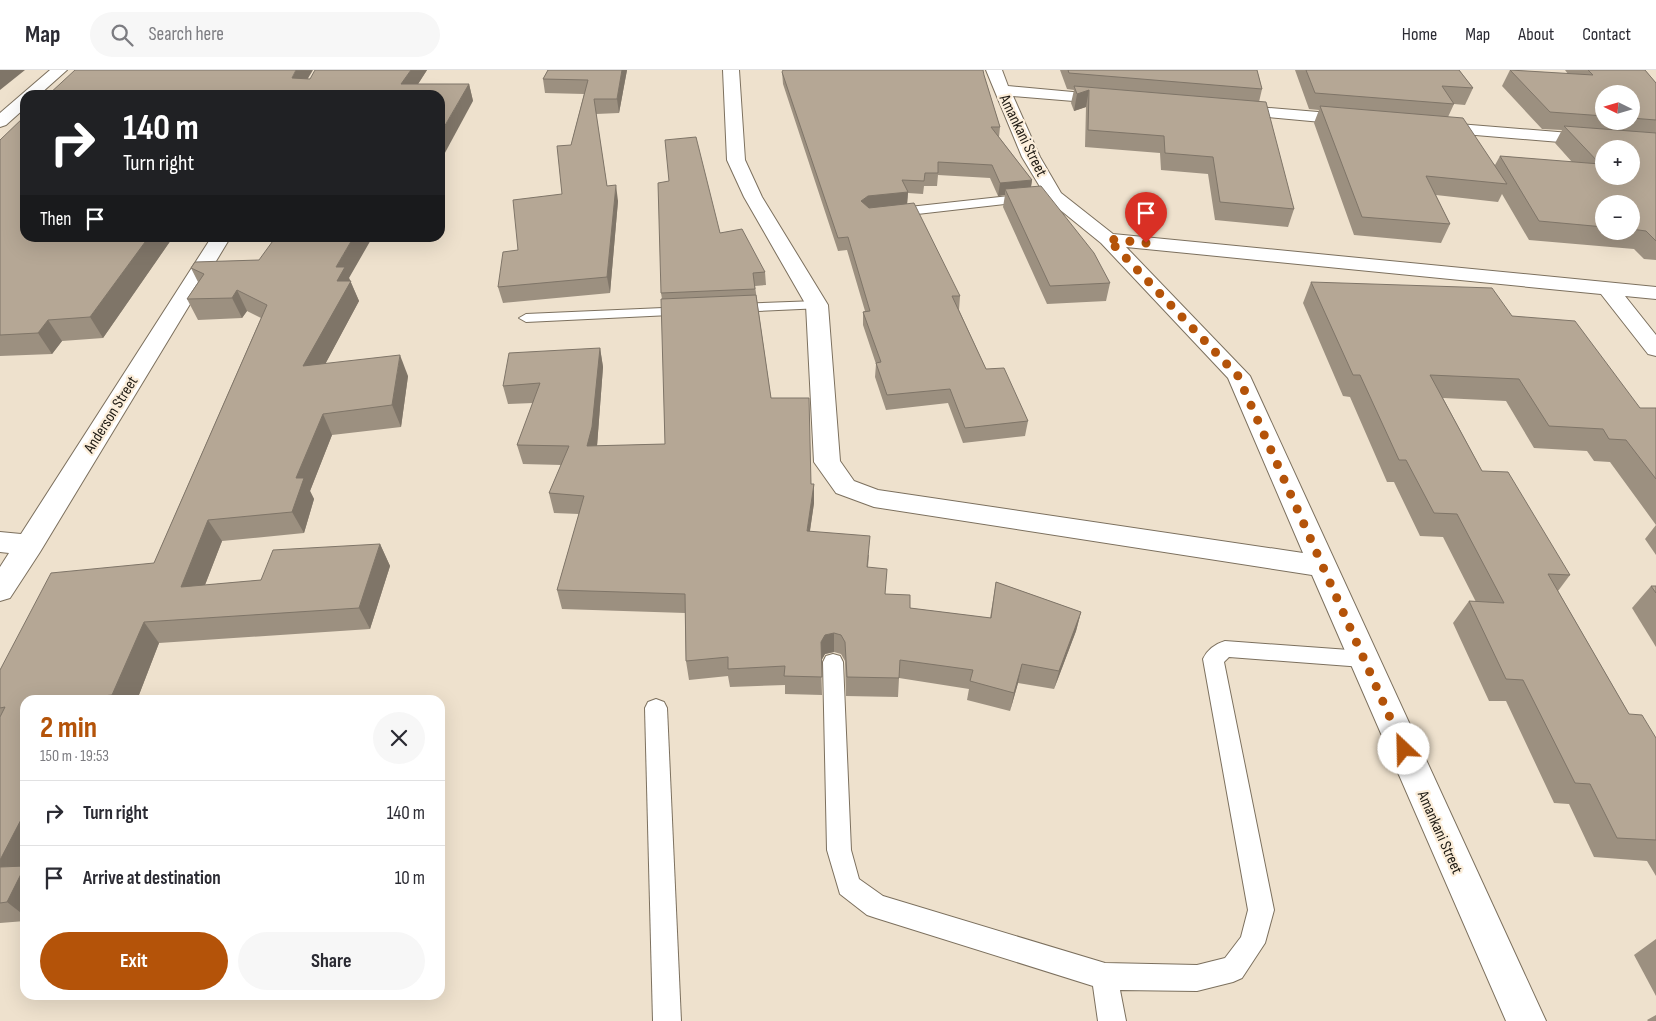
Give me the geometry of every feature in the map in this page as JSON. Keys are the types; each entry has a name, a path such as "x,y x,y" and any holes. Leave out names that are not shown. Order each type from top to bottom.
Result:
{"street":[{"path":"36,90 58,70"},
{"path":"731,70 736,160 752,197 817,305 827,462 845,486 874,498 1324,566"},
{"path":"998,80 1131,101"},
{"name":"Amankani Street","path":"998,80 1030,157 1054,196 1108,239 1238,376 1526,1021"},
{"path":"0,122 20,104"},
{"path":"1220,108 1368,121"},
{"path":"1418,125 1656,146"},
{"path":"1108,239 1656,293"},
{"name":"Anderson Street","path":"0,590 218,242"},
{"path":"1608,289 1656,349"},
{"path":"0,542 30,544"}],"lane":[{"path":"878,214 1054,196"},
{"path":"720,309 817,305"},
{"path":"526,318 701,310"},
{"path":"833,662 839,850 849,886 876,906 1105,976 1196,978 1233,969 1252,944 1261,910 1213,659 1225,649 1363,659"},
{"path":"656,708 667,1021"},
{"path":"1105,976 1112,1021"}],"building":[{"path":"75,70 296,70 292,78 310,79 315,70 411,70 401,84 469,84 445,125 445,90 53,90"},
{"path":"548,70 622,70 617,99 594,99 607,186 616,185 607,277 498,287 503,252 518,250 513,200 562,194 557,146 571,145 588,80 543,79"},
{"path":"783,70 983,70 1000,127 991,127 1032,180 1000,183 992,165 938,162 938,173 925,173 924,181 902,180 908,192 868,196 861,201 869,208 914,203 960,296 952,296 986,369 1004,368 1028,421 965,428 950,389 887,395 876,363 881,362 863,312 870,311 848,237 838,238 782,72"},
{"path":"1068,70 1257,70 1262,89 1069,73"},
{"path":"1306,70 1459,70 1473,88 1442,86 1454,104 1315,93"},
{"path":"1510,70 1593,75 1588,70 1645,70 1656,83 1656,120 1640,119 1640,85 1595,85 1595,115 1550,112"},
{"path":"1074,86 1266,102 1294,209 1220,202 1213,157 1165,153 1164,136 1088,130 1089,90 1077,94"},
{"path":"1320,106 1463,118 1507,184 1426,176 1450,224 1362,217"},
{"path":"20,121 20,242 145,242 90,317 48,320 38,333 0,335 0,140"},
{"path":"1564,126 1595,128 1595,130 1656,133 1656,241 1646,231 1640,230 1640,195 1595,195 1595,226 1539,221 1500,156 1595,164 1595,185 1640,185 1640,140 1595,140 1595,159"},
{"path":"696,137 720,233 742,229 765,272 753,273 755,289 661,293 658,183 669,181 665,140"},
{"path":"1041,186 1094,253 1110,283 1050,286 1005,189"},
{"path":"272,242 351,242 336,267 345,267 337,281 351,281 303,366 400,355 392,405 323,414 296,478 304,478 292,512 208,520 181,587 261,580 273,550 380,544 359,608 144,622 112,695 20,695 20,822 0,860 0,717 5,707 0,708 0,670 51,573 154,563 267,305 237,290 232,298 187,299 204,274 191,268 195,262 259,260"},
{"path":"1311,282 1492,288 1512,316 1575,321 1640,408 1656,408 1656,479 1626,440 1609,439 1603,429 1549,426 1519,379 1430,375 1482,471 1508,472 1570,575 1548,574 1629,714 1642,715 1656,738 1656,840 1617,838 1590,784 1575,783 1523,680 1506,679 1469,601 1504,603 1457,514 1434,513 1406,460 1399,460 1360,375 1353,375"},
{"path":"756,295 771,398 809,398 811,484 814,484 807,531 870,536 867,567 887,569 885,594 910,595 910,608 991,618 996,582 1081,612 1059,671 1022,664 1014,693 970,681 973,670 900,660 899,678 847,677 845,642 841,635 834,633 825,635 821,642 822,677 784,676 785,666 728,669 728,657 686,661 685,594 557,590 584,496 549,493 569,446 517,445 540,383 503,386 509,353 600,348 592,427 587,446 665,444 661,299"},
{"path":"1651,586 1656,586 1656,593"},
{"path":"20,866 20,876 7,902 0,903 0,867"}],"route":[{"path":"1146,243 1108,239 1238,376 1404,749"}]}
